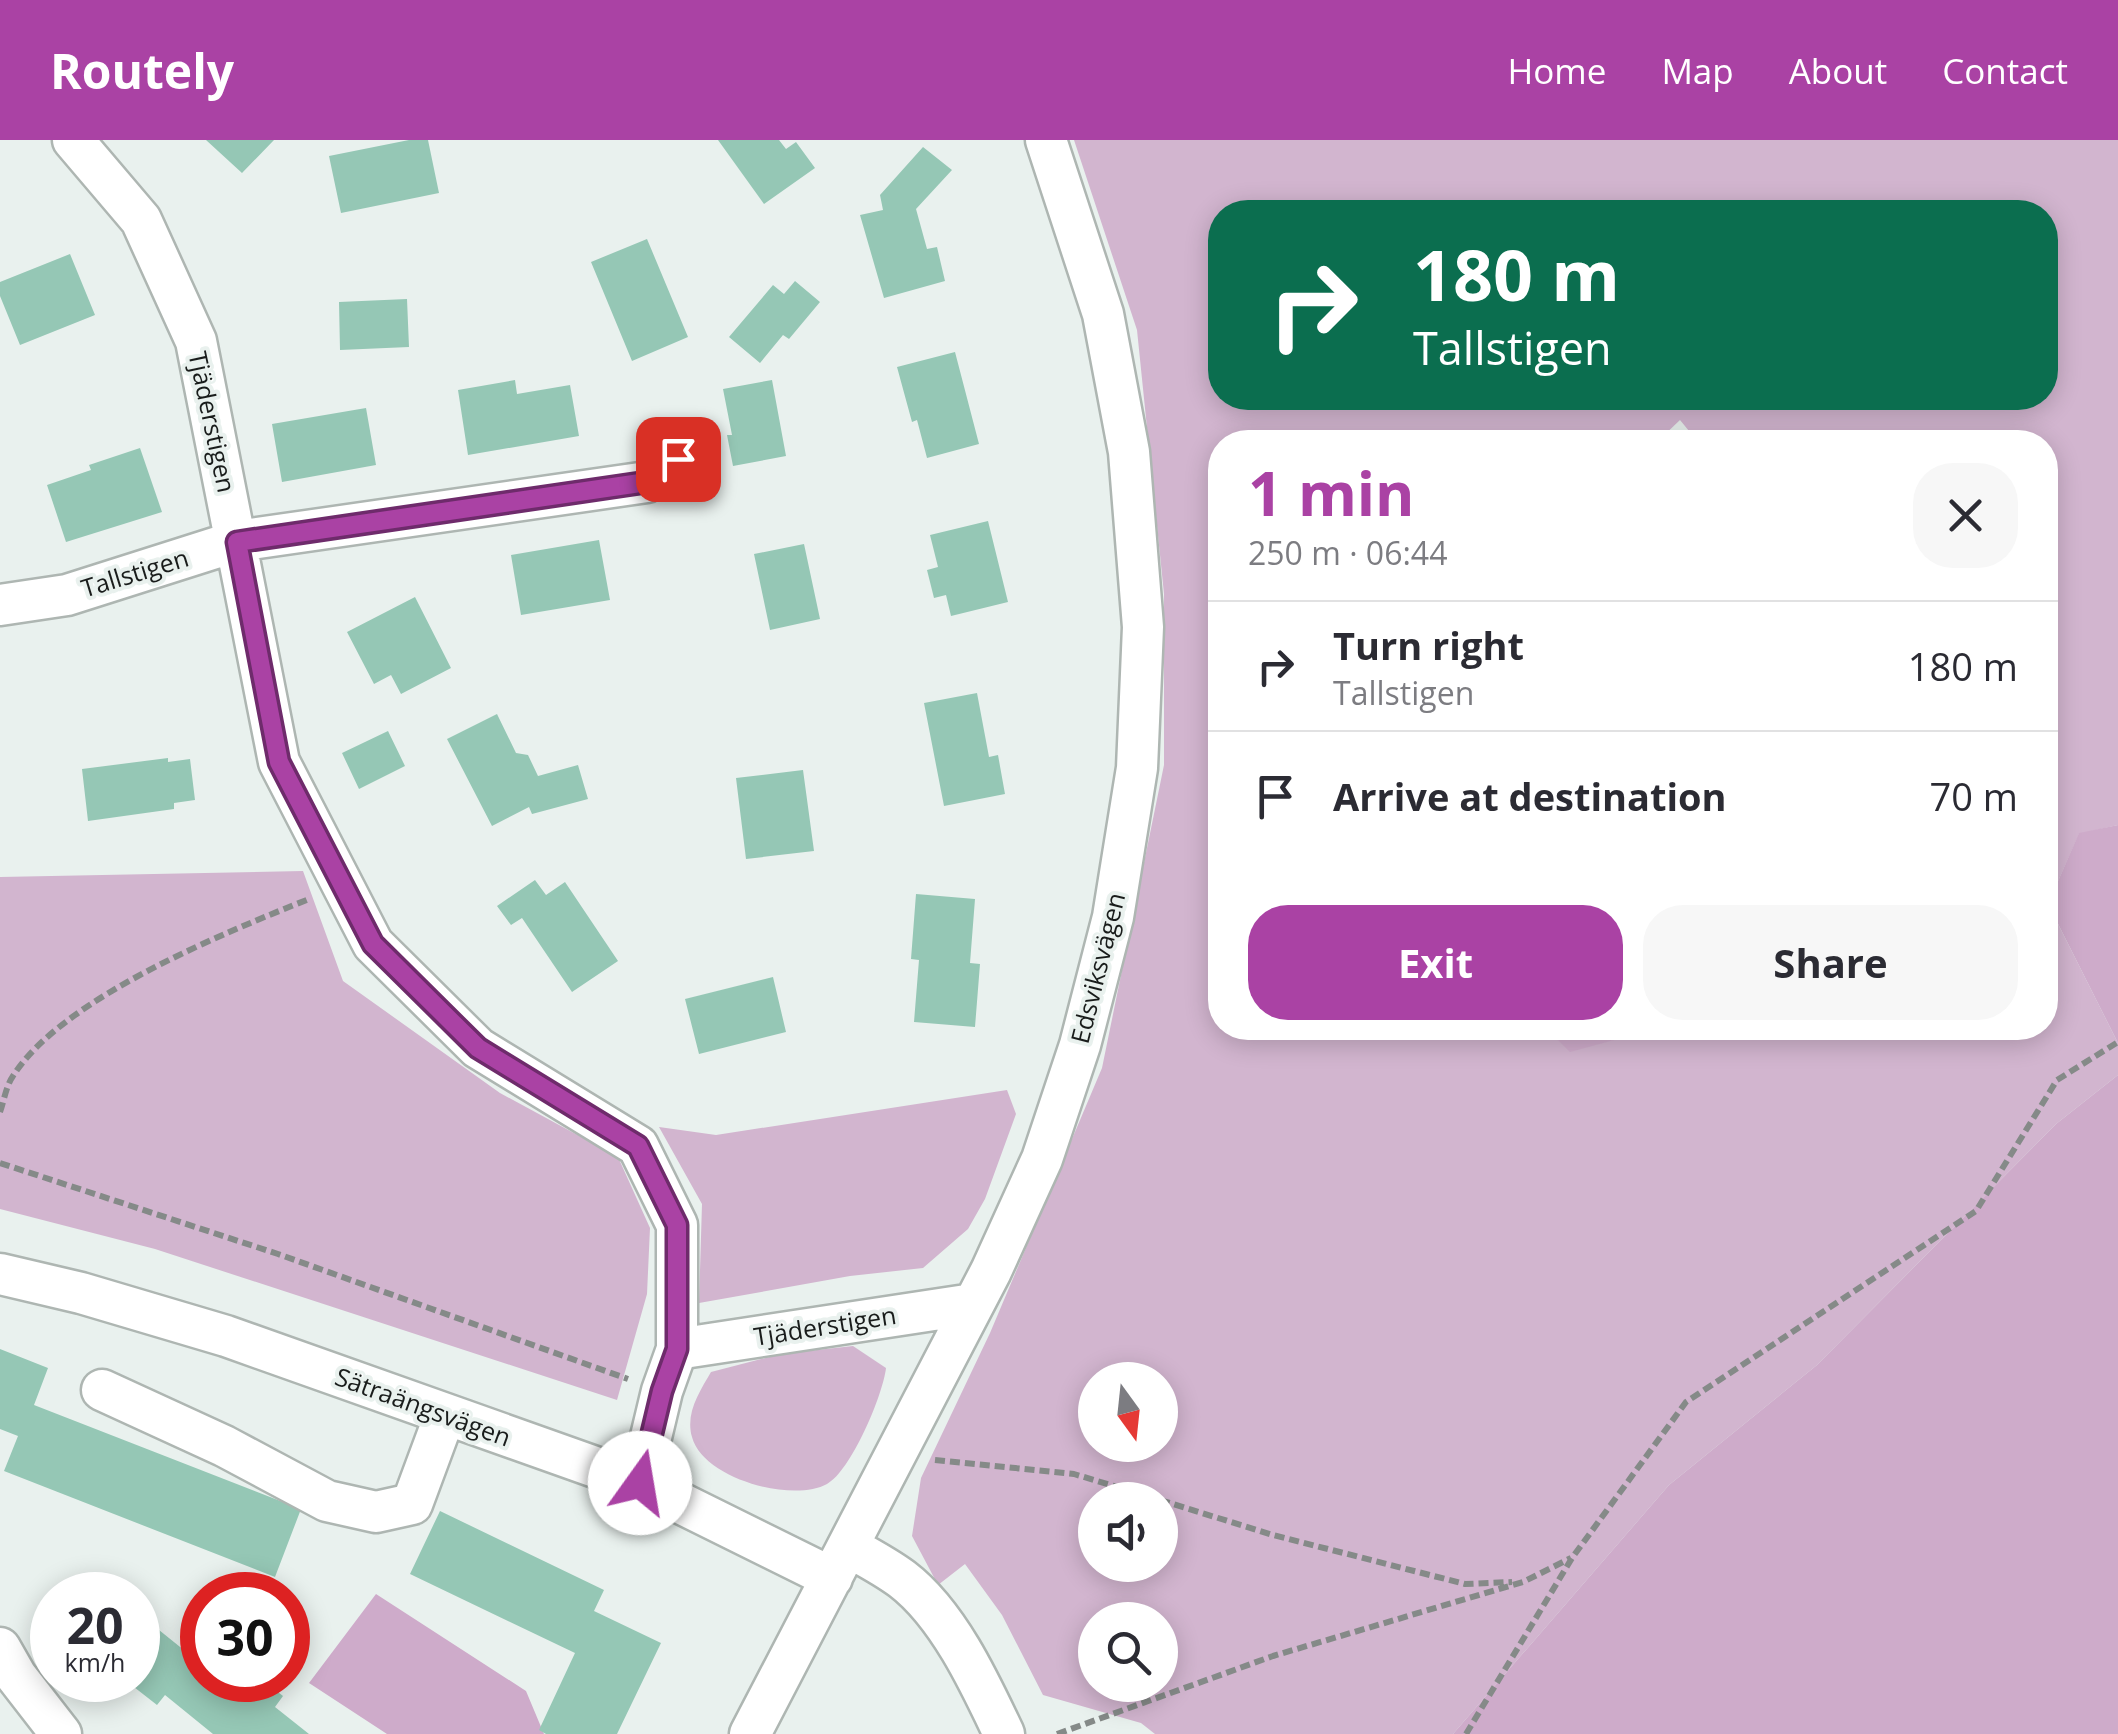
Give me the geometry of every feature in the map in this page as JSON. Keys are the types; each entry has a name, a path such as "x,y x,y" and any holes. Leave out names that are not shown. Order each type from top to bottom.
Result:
{"street":[{"name":"Tjäderstigen","path":"73,140 141,220 196,340 279,762 373,944 478,1048 638,1146 677,1225 677,1349 662,1391 640,1483"},
{"name":"Edsviksvägen","path":"750,1734 973,1304 1042,1159 1080,1045 1113,917 1137,768 1143,627 1129,452 1103,314 1046,140"},
{"name":"Tallstigen","path":"0,605 67,595 237,542 647,482 678,459"},
{"name":"Sätraängsvägen","path":"0,1274 81,1293 226,1336 640,1483 841,1562 904,1580 934,1612 976,1674 1004,1734"},
{"name":"Tjäderstigen","path":"677,1349 973,1304"},
{"path":"102,1390 224,1446 327,1502 376,1512 412,1504 445,1415"},
{"path":"0,1648 16,1676 61,1734"}],"path":[{"path":"0,1112 12,1078 50,1033 150,970 252,922 342,886"},
{"path":"1466,1734 1572,1558 1686,1402 1976,1211 2057,1080 2118,1042"},
{"path":"0,1163 278,1254 662,1391"},
{"path":"882,1478 910,1480 920,1459 1074,1474 1100,1482"},
{"path":"1178,1506 1273,1535 1465,1584 1522,1582"},
{"path":"1057,1734 1273,1656 1522,1582 1572,1558"}],"shaded area":[{"path":"1074,140 2118,140 2118,825 2079,834 2058,881 2058,430 1688,430 1680,420 1670,430 1208,430 1208,1040 1558,1040 1570,1051 1613,1040 2058,1040 2058,924 2118,1043 2118,1075 2056,1124 1817,1365 1669,1485 1453,1734 1155,1734 1141,1723 1043,1695 1002,1615 965,1564 938,1585 912,1536 921,1478 990,1333 1102,1068 1164,765 1164,594 1137,330"},
{"path":"2118,825 2118,1043 2058,924 2058,881 2079,833"},
{"path":"303,871 343,981 500,1093 618,1157 650,1228 647,1294 617,1400 155,1249 0,1209 0,877"},
{"path":"1558,1040 1614,1040 1570,1052"},
{"path":"2118,1075 2118,1734 1453,1734 1669,1485 1817,1365 2056,1124"},
{"path":"1007,1090 1016,1114 985,1199 968,1229 923,1268 850,1276 699,1303 702,1204 659,1127 716,1135"},
{"path":"853,1346 886,1368 864,1431 846,1464 827,1484 793,1491 772,1489 731,1475 700,1452 692,1437 690,1419 711,1372 781,1354"},
{"path":"376,1594 526,1691 544,1734 387,1734 310,1682"}],"building":[{"path":"206,140 274,140 242,173"},
{"path":"409,140 428,140 439,193 341,213 329,156"},
{"path":"718,140 779,140 786,149 796,142 815,168 764,204"},
{"path":"923,147 952,170 916,209 927,249 937,247 945,281 884,298 860,215 883,210 880,195"},
{"path":"647,239 688,337 632,361 591,262"},
{"path":"70,254 95,315 20,345 0,296 0,282"},
{"path":"795,281 820,302 789,339 783,335 760,363 729,337 773,285 784,294"},
{"path":"407,299 409,347 340,350 339,302"},
{"path":"955,352 979,444 927,458 897,367"},
{"path":"515,380 517,394 570,385 579,436 468,455 458,390"},
{"path":"772,380 786,456 733,466 727,435 732,435 723,389"},
{"path":"366,408 376,465 282,482 272,424"},
{"path":"140,448 162,512 66,542 47,485 91,470 89,465"},
{"path":"988,521 1008,602 951,616 946,595 934,598 927,570 938,567 930,535"},
{"path":"599,540 610,600 521,615 511,555"},
{"path":"804,544 820,619 770,630 754,554"},
{"path":"415,597 451,668 401,694 391,675 374,684 347,632"},
{"path":"977,693 989,757 998,755 1005,794 944,806 924,703"},
{"path":"497,714 516,753 528,755 538,776 578,765 588,799 532,814 529,807 492,826 447,739"},
{"path":"388,731 405,766 359,789 342,753"},
{"path":"168,758 168,762 190,759 195,800 174,803 174,809 88,821 82,769"},
{"path":"803,770 814,851 746,859 736,778"},
{"path":"535,880 546,895 565,882 618,961 572,992 522,918 511,925 497,906"},
{"path":"916,894 975,899 970,963 980,964 975,1027 914,1022 919,960 911,959"},
{"path":"773,977 786,1032 699,1054 685,999"},
{"path":"0,1349 48,1368 34,1405 301,1509 277,1572 262,1572 4,1471 18,1436 0,1429"},
{"path":"440,1511 604,1590 594,1611 661,1643 617,1734 546,1734 539,1730 575,1653 410,1574"},
{"path":"160,1631 180,1647 180,1702 279,1702 275,1707 309,1734 213,1734 165,1695 160,1701"}],"route":[{"path":"640,1483 662,1391 677,1349 677,1225 638,1146 478,1048 373,944 279,762 237,542 647,482 678,459"}]}
